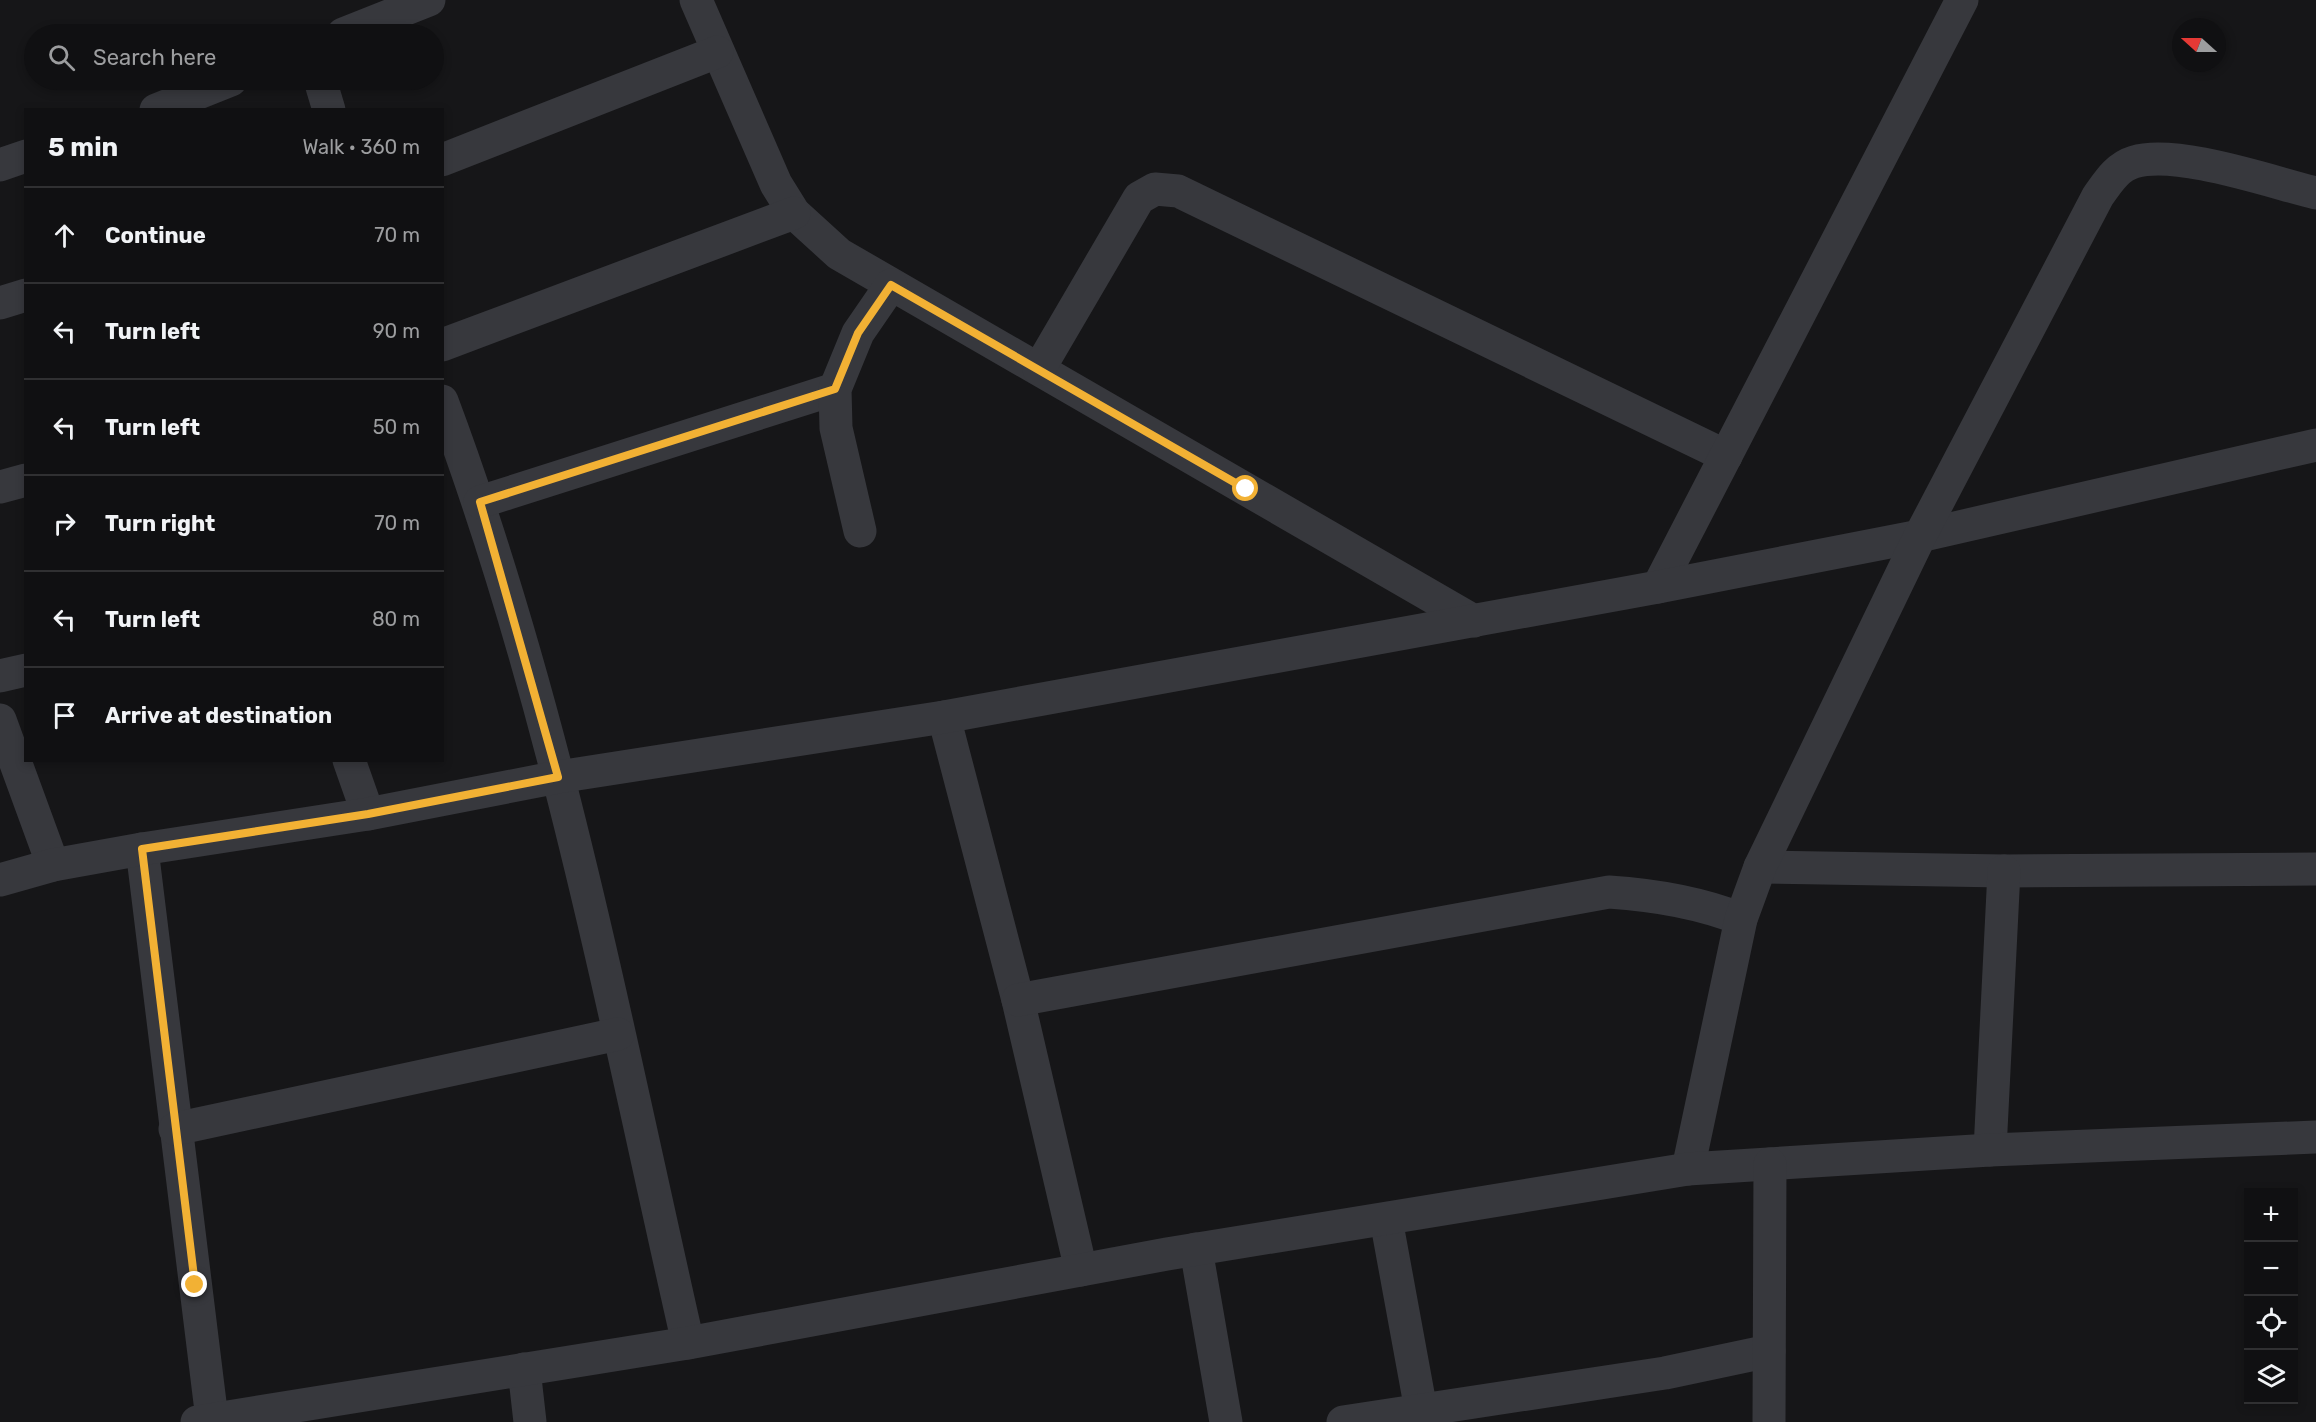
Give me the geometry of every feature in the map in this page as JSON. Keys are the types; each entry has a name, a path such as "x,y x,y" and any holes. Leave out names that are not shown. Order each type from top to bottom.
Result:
{"street":[{"path":"368,24 429,0"},
{"path":"696,0 776,184 794,213 839,254 1474,621"},
{"path":"1658,587 1962,0"},
{"path":"444,159 717,52"},
{"path":"161,108 206,90"},
{"path":"323,90 328,108"},
{"path":"0,165 24,157"},
{"path":"1688,1169 1741,919 1760,867 1920,536 2081,226 2114,173 2134,162 2161,159 2190,162 2316,193"},
{"path":"1039,369 1139,198 1155,189 1178,191 1726,456"},
{"path":"444,344 794,213"},
{"path":"860,531 836,429 835,389 858,333 891,285"},
{"path":"0,303 24,296"},
{"path":"480,502 835,389"},
{"path":"444,406 480,502 558,777 687,1343"},
{"path":"0,880 53,865 142,849 368,814 558,777 944,717 1658,587 1920,536 2316,445"},
{"path":"0,487 24,481"},
{"path":"0,676 24,670"},
{"path":"944,717 1018,1000 1081,1270"},
{"path":"0,720 53,865"},
{"path":"350,762 368,814"},
{"path":"142,849 175,1129 205,1420 687,1343 1196,1249 1688,1169 1990,1150 2316,1137"},
{"path":"1760,867 2004,871 2316,869"},
{"path":"1990,1150 2004,871"},
{"path":"1018,1000 1609,892 1651,894 1696,903 1741,919"},
{"path":"175,1129 618,1034"},
{"path":"1768,1422 1770,1164"},
{"path":"1386,1219 1421,1410"},
{"path":"1196,1249 1226,1422"},
{"path":"1343,1422 1665,1374 1769,1351"},
{"path":"524,1369 530,1422"}],"route":[{"path":"195,1285 142,849 368,814 558,777 480,502 835,389 858,333 891,285 1246,489"}]}
